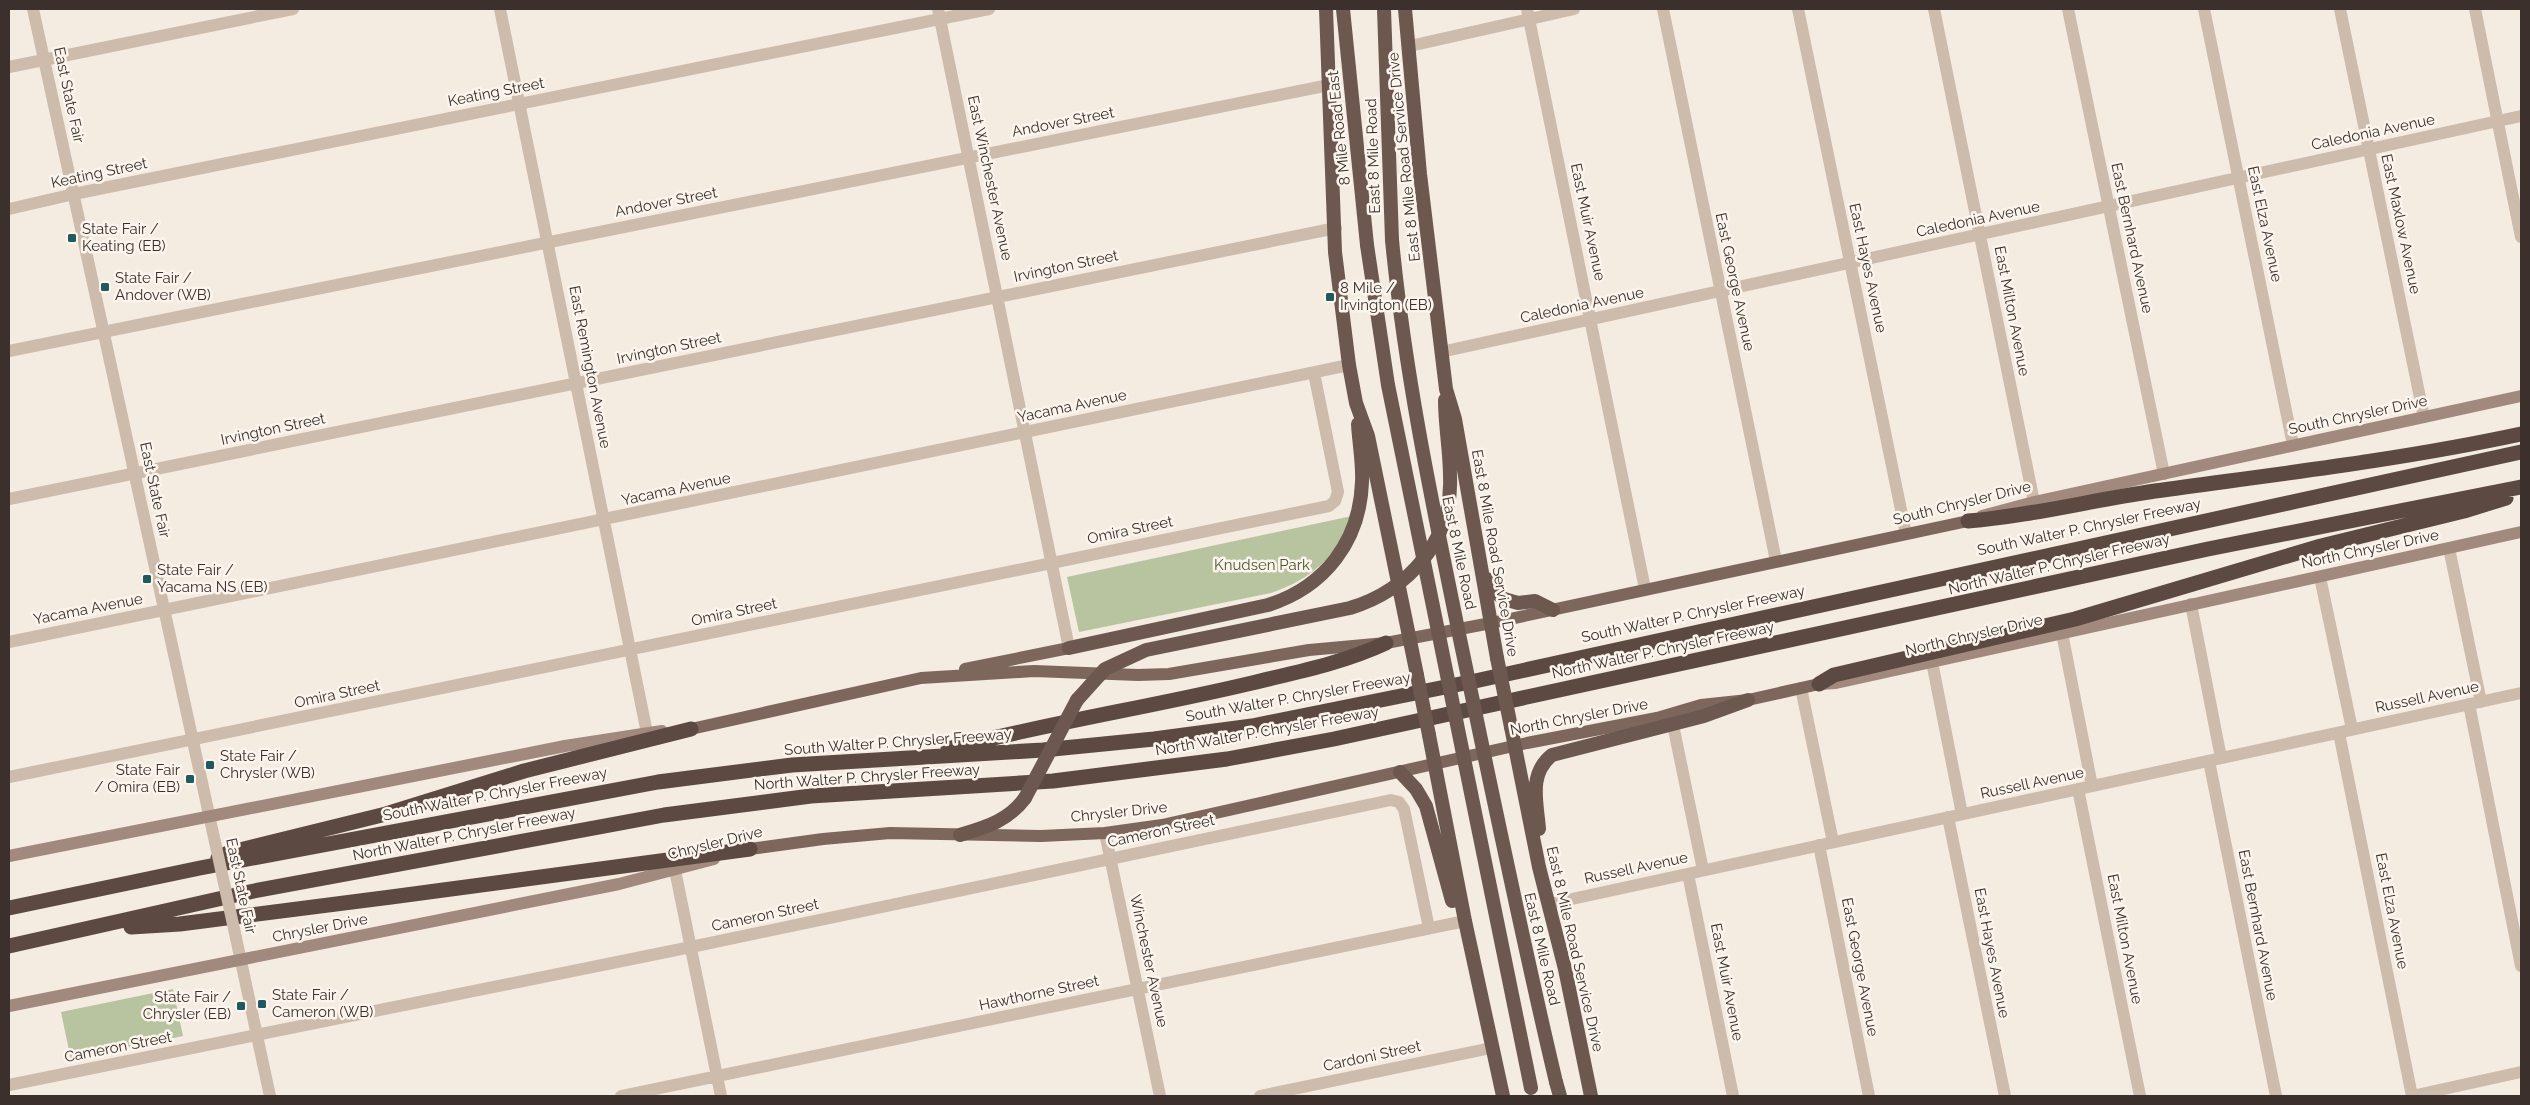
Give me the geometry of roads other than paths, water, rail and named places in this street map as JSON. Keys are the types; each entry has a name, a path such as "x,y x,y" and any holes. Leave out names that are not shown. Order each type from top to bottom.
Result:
{"highway":[{"path":"1069,648 1268,605 1301,591 1321,576 1342,552 1353,531 1358,515 1362,471 1355,398 1349,366 1336,252 1326,9"},
{"name":"8 Mile Road East","path":"1343,9 1367,245 1388,385 1532,1092"},
{"name":"East 8 Mile Road","path":"1384,9 1392,240 1406,358 1422,450 1511,887 1560,1096"},
{"name":"East 8 Mile Road Service Drive","path":"1405,9 1410,46 1420,174 1446,389 1456,419 1510,727 1539,867 1565,968 1591,1096"},
{"path":"960,836 1003,820 1017,809 1025,798 1077,700 1100,674 1118,662 1146,650 1350,608 1374,600 1417,569 1431,549 1443,525 1447,511 1450,476 1445,421 1446,389"},
{"path":"1355,398 1368,436 1410,639 1464,921 1503,1096"},
{"path":"1968,521 2003,518 2153,491 2413,456 2521,434"},
{"name":"South Walter P. Chrysler Freeway","path":"9,908 200,868 658,782 792,765 1043,750 1154,739 1252,726 1315,714 2521,452"},
{"name":"North Walter P. Chrysler Freeway","path":"9,946 254,892 664,815 811,796 1052,781 1176,766 1266,752 1642,674 2235,543 2521,487"},
{"path":"1819,684 1834,675 2075,619 2321,546 2464,511 2521,493"},
{"path":"1483,572 1502,598 1518,603 1535,601 1553,610"},
{"path":"915,757 983,740 1160,704 1288,674 1356,657 1386,643"},
{"path":"1539,867 1535,782 1546,759 1562,751 1704,716 1748,700"},
{"path":"200,868 228,853 386,814 524,771 691,729"},
{"path":"1400,772 1426,806 1453,903 1464,921"},
{"path":"80,931 180,924 750,849"}],"main road":[{"name":"South Chrysler Drive","path":"1410,639 1968,521 2003,508 2521,396"},
{"name":"North Chrysler Drive","path":"1434,764 1657,718 1701,705 1748,700 1819,684 1836,683 2521,532"},
{"path":"921,678 1034,671 1100,674 1175,673 1309,650 1410,639"},
{"path":"9,856 566,746 647,733 691,729 921,678 1069,648"},
{"name":"Chrysler Drive","path":"9,1006 619,884 750,849 823,839 890,833 960,836 1105,833 1162,825 1434,764"}],"street":[{"name":"East State Fair","path":"33,9 270,1096"},
{"path":"9,67 293,9"},
{"name":"East Remington Avenue","path":"500,9 647,733"},
{"name":"Keating Street","path":"9,209 74,194 520,104 939,14 989,9"},
{"path":"1410,46 1528,14 1574,9"},
{"name":"East George Avenue","path":"1663,9 1776,561"},
{"name":"East Hayes Avenue","path":"1798,9 1906,534"},
{"name":"East Milton Avenue","path":"1934,9 2034,502"},
{"name":"East Bernhard Avenue","path":"2068,9 2164,474"},
{"name":"East Elza Avenue","path":"2204,9 2293,445"},
{"name":"East Maxlow Avenue","path":"2340,9 2424,417"},
{"path":"2475,9 2521,237"},
{"name":"East Winchester Avenue","path":"939,14 1069,648"},
{"name":"East Muir Avenue","path":"1528,14 1645,589"},
{"name":"Andover Street","path":"9,351 1329,85"},
{"name":"Caledonia Avenue","path":"1441,352 2521,116"},
{"name":"Irvington Street","path":"9,499 1336,228"},
{"name":"Yacama Avenue","path":"9,642 1349,366"},
{"name":"Omira Street","path":"9,777 1333,504 1338,492 1314,373"},
{"path":"2449,548 2482,702"},
{"name":"East Elza Avenue","path":"2320,577 2345,731 2412,1096"},
{"name":"East Bernhard Avenue","path":"2191,604 2215,759 2276,1096"},
{"path":"2062,633 2092,786"},
{"path":"1932,662 1962,814"},
{"path":"1801,688 1833,842"},
{"name":"Russell Avenue","path":"1549,904 2521,693"},
{"path":"2469,704 2521,966"},
{"path":"1657,718 1664,718 1672,724 1703,870"},
{"name":"East Milton Avenue","path":"2078,789 2140,1096"},
{"name":"Cameron Street","path":"9,1085 691,948 1110,858 1395,800 1404,809 1429,928"},
{"name":"East Hayes Avenue","path":"1948,817 2005,1096"},
{"name":"Winchester Avenue","path":"1105,833 1160,1096"},
{"name":"East George Avenue","path":"1819,845 1869,1096"},
{"path":"675,870 721,1096"},
{"name":"East Muir Avenue","path":"1688,874 1733,1096"},
{"name":"Hawthorne Street","path":"620,1096 1464,921"},
{"name":"Cardoni Street","path":"1260,1096 1491,1048"},
{"path":"2412,1096 2521,1072"}],"place":[{"name":"State Fair / Keating (EB)","path":"72,238"},
{"name":"State Fair / Andover (WB)","path":"105,287"},
{"name":"8 Mile / Irvington (EB)","path":"1330,297"},
{"name":"State Fair / Yacama NS (EB)","path":"147,579"},
{"name":"State Fair / Chrysler (WB)","path":"210,765"},
{"name":"State Fair / Omira (EB)","path":"190,779"},
{"name":"State Fair / Cameron (WB)","path":"262,1004"},
{"name":"State Fair / Chrysler (EB)","path":"241,1006"}],"park label":[{"name":"Knudsen Park","path":"1262,565"}]}
